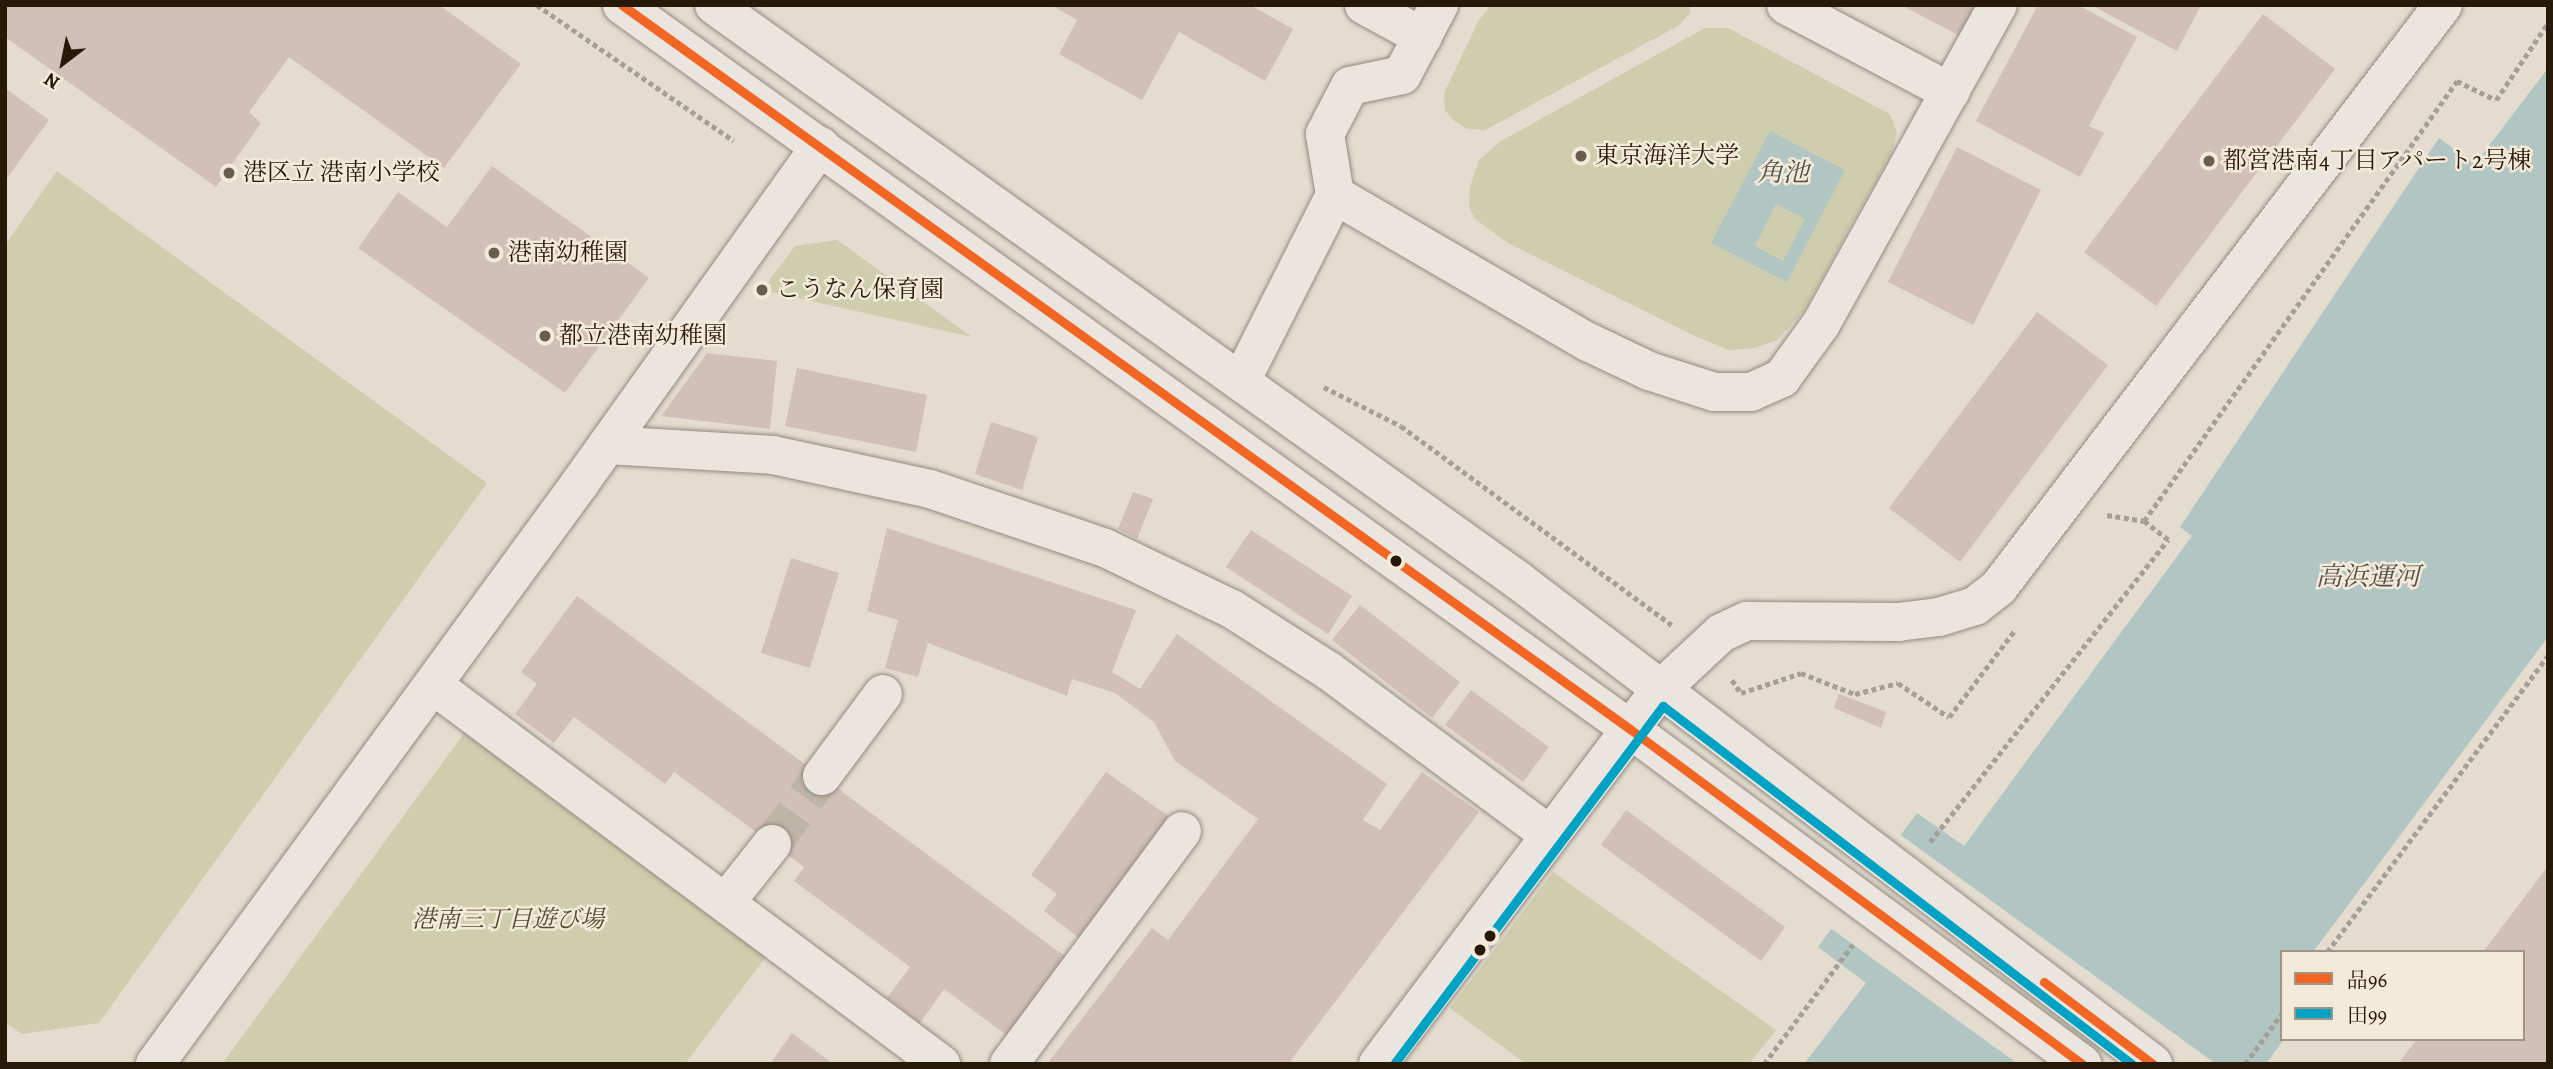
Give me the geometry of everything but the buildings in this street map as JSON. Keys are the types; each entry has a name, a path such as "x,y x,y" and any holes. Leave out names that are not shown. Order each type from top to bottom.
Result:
{"street":[{"path":"622,5 1630,729 2082,1064"},
{"path":"714,5 1519,581 1846,833 2153,1064"},
{"path":"1241,381 1335,195 1325,134 1350,86 1402,75 1431,21 1364,5"},
{"path":"1786,5 1950,92"},
{"path":"1335,195 1588,342 1649,370 1714,392 1751,392 1782,378 1821,324 1998,5"},
{"path":"1378,1064 1661,689 1721,633 1746,621 1898,622 1939,617 1975,606 1999,587 2443,5"},
{"path":"155,1064 607,445 820,146"},
{"path":"607,445 786,458 930,489 1105,548 1232,609 1329,671 1550,835"},
{"path":"432,685 941,1064"},
{"path":"822,776 883,694"},
{"path":"1009,1064 1182,831"},
{"path":"726,902 772,844"}],"path":[{"path":"537,5 738,144"},
{"path":"1933,838 2168,540 2144,521 2457,81 2496,100 2548,23"},
{"path":"2328,950 2548,656"},
{"path":"1764,1064 1829,977"},
{"path":"2245,1064 2280,1016"}],"green space":[{"path":"1491,5 1690,5 1690,13 1678,26 1485,130 1467,129 1453,120 1445,110 1444,93 1478,22"},
{"path":"1705,28 1728,28 1890,114 1897,133 1892,152 1804,311 1777,340 1755,348 1728,350 1697,337 1508,243 1475,219 1469,207 1470,187 1479,160 1501,141"},
{"path":"57,171 487,483 99,1023 22,1034 5,1022 5,245"},
{"path":"837,240 972,337 762,290 795,246"},
{"name":"港南三丁目遊び場","path":"476,717 778,941 685,1064 222,1064"},
{"path":"1553,872 1776,1030 1749,1064 1526,1064 1450,1008"}],"water":[{"name":"高浜運河","path":"2548,68 2548,637 2314,950 2280,950 2280,1041 2283,1041 2266,1064 1804,1064 1866,983 1818,947 1917,813 1964,846 2192,536 2180,527 2439,138 2475,164"},
{"name":"角池","path":"1770,131 1845,170 1787,282 1711,243","holes":["1776,204 1805,219 1783,261 1755,246"]}],"pier":[{"path":"1898,833 2216,1064 2018,1064 1829,927"}],"tunnel":[{"path":"772,844 822,776"}],"transit line":[{"name":"品96","path":"622,5 1630,729 2082,1064"},
{"name":"田99","path":"1394,1064 1663,706 2132,1064"},
{"name":"品96","path":"2044,982 2153,1064"}],"place":[{"name":"東京海洋大学","path":"1581,156"},
{"name":"都営港南4丁目アパート2号棟","path":"2209,161"},
{"name":"港区立 港南小学校","path":"229,173"},
{"name":"港南幼稚園","path":"494,253"},
{"name":"こうなん保育園","path":"762,290"},
{"name":"都立港南幼稚園","path":"545,336"}]}
